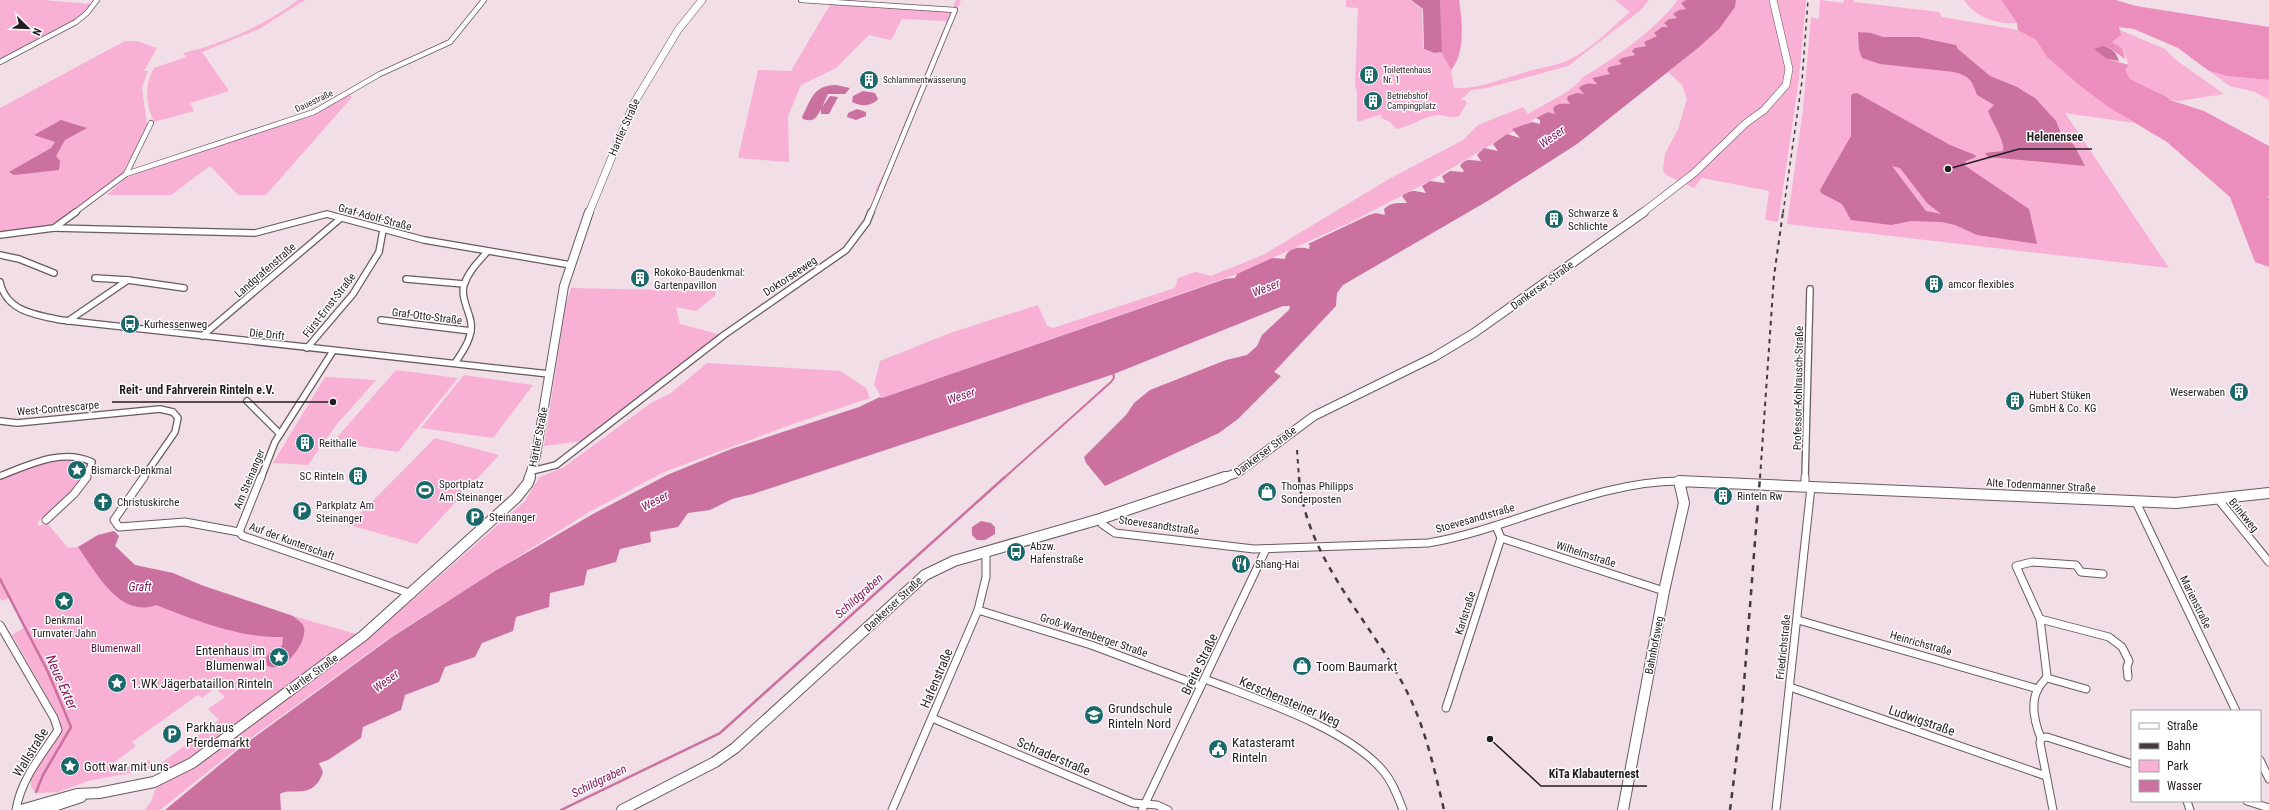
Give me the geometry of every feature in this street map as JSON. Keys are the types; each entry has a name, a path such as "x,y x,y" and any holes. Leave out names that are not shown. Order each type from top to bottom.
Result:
{"main road":[{"name":"Hartler Straße","path":"21,810 76,794 86,794 137,786 172,775 192,763 363,636 412,594 516,498 528,483 532,472 540,436 557,324 570,265 581,232 634,103 678,30 702,0"},
{"name":"Dankerser Straße","path":"622,810 715,762 735,748 925,575 954,561 1100,519 1237,474 1314,416 1434,357 1474,333 1653,205 1694,173 1746,123 1764,110 1786,85 1789,69 1774,0"},
{"name":"Stoevesandtstraße","path":"1679,481 1808,486"},
{"name":"Bahnhofsweg","path":"1623,810 1664,591 1684,503 1679,481"},
{"name":"Alte Todenmanner Straße","path":"1808,486 2176,503 2269,494"},
{"path":"42,810 73,801 86,794"}],"street":[{"path":"0,62 76,22 87,13 97,0"},
{"name":"Dauestraße","path":"0,235 54,228 126,174 314,112 380,74 450,42 469,21 484,0"},
{"name":"Doktorseeweg","path":"532,472 556,466 724,336 846,250 861,231 873,212 955,10 801,0"},
{"name":"Dauestraße","path":"126,174 151,123"},
{"name":"Graf-Adolf-Straße","path":"54,228 255,233 328,214 383,230 487,252 570,265"},
{"name":"Landgrafenstraße","path":"202,336 340,218"},
{"name":"Fürst-Ernst-Straße","path":"307,348 353,294 379,252 383,230"},
{"path":"406,279 464,284 487,252"},
{"path":"0,255 19,259 54,273"},
{"path":"95,278 128,280 184,288"},
{"path":"68,321 128,280"},
{"name":"Die Drift","path":"0,282 5,298 20,309 32,314 68,321 549,374"},
{"name":"Graf-Otto-Straße","path":"454,363 464,349 471,331 470,319 463,294 464,284"},
{"name":"Professor-Kohlrausch-Straße","path":"1808,486 1810,289"},
{"name":"Graf-Otto-Straße","path":"381,320 471,331"},
{"name":"Am Steinanger","path":"239,532 280,434 333,351"},
{"path":"247,402 280,434"},
{"name":"West-Contrescarpe","path":"0,421 17,423 160,409 173,412 178,418 175,432 116,516 114,520 117,525"},
{"path":"0,476 63,456 75,454 92,462 89,474 81,488 46,520"},
{"name":"Stoevesandtstraße","path":"1100,519 1102,524 1115,532 1266,549 1428,543 1452,539 1574,501 1652,481 1679,481"},
{"name":"Friedrichstraße","path":"1776,810 1798,620 1808,486"},
{"name":"Brinkweg","path":"2218,499 2269,562"},
{"name":"Marienstraße","path":"2136,502 2236,710"},
{"name":"Auf der Kunterschaft","path":"117,525 123,528 185,522 239,532 243,536 293,554 412,594"},
{"path":"1496,526 1501,538"},
{"name":"Wilhelmstraße","path":"1501,538 1664,591"},
{"name":"Karlstraße","path":"1446,708 1501,538"},
{"name":"Breite Straße","path":"1144,807 1266,549"},
{"name":"Hafenstraße","path":"892,810 978,610 986,577 986,551"},
{"path":"2053,810 2040,743 2041,738 2038,731 2034,698 2038,689 2047,678 2040,619 2016,566 2032,562 2076,565 2081,572 2103,574"},
{"name":"Groß-Wartenberger Straße","path":"978,610 1038,627 1203,683"},
{"path":"2040,619 2110,638 2122,647 2129,661 2127,667 2128,677"},
{"name":"Heinrichstraße","path":"1798,620 2038,689"},
{"name":"Wallstraße","path":"0,625 54,718 58,730 27,775 17,798 16,810"},
{"path":"2047,678 2086,690"},
{"name":"Kerschensteiner Weg","path":"1203,683 1339,734 1378,763 1396,791 1403,810"},
{"name":"Ludwigstraße","path":"1790,687 2046,776"},
{"name":"Schraderstraße","path":"932,718 1133,803 1144,807 1157,805 1168,810"},
{"path":"2041,738 2047,737 2131,764"},
{"path":"2261,762 2269,779"},
{"path":"2250,802 2269,808"}],"green space":[{"path":"0,0 43,0 91,4 82,14 61,30 0,61"},
{"path":"298,0 305,0 259,29 202,52 229,91 190,103 194,111 154,122 149,109 147,88 154,68 186,57 183,53 228,39 258,25 272,18"},
{"path":"956,0 961,0 883,192 875,191 901,140 899,136 947,21 902,19 891,40 869,35 836,68 801,85 788,116 789,162 738,158 758,70 791,71 831,3 953,8"},
{"path":"1346,0 1410,0 1422,9 1423,49 1433,53 1441,52 1451,70 1454,88 1463,88 1495,82 1573,58 1591,46 1630,12 1615,0 1649,0 1641,10 1568,66 1487,88 1471,90 1460,101 1465,100 1467,103 1459,116 1433,116 1396,129 1390,122 1380,117 1383,114 1357,122 1357,91 1355,85 1358,8 1346,7"},
{"path":"1678,0 1686,0 1681,3 1687,9 1679,10 1673,14 1678,18 1669,19 1664,23 1668,27 1657,36 1644,42 1646,46 1635,48 1635,55 1622,58 1618,61 1622,64 1610,72 1611,74 1592,78 1597,84 1592,83 1584,94 1570,102 1571,104 1563,103 1554,107 1556,114 1548,112 1536,118 1430,181 1347,224 1237,274 882,398 874,385 880,361 950,333 1038,305 1047,326 1053,328 1175,288 1178,278 1195,272 1211,276 1263,255 1389,179 1463,140 1478,125 1523,107 1528,114 1565,93 1582,78 1621,53 1646,33"},
{"path":"1736,0 1806,0 1799,79 1778,222 1765,220 1769,191 1702,178 1694,188 1666,175 1663,171 1665,154 1678,129 1687,99 1682,85 1668,72 1698,48 1735,7"},
{"path":"1820,0 1843,3 1844,0 1854,0 1854,2 1939,12 1942,17 2018,30 2036,40 2047,57 2079,85 2134,123 2065,113 2169,268 1787,224 1803,110 1811,17 1819,19"},
{"path":"1964,0 2001,0 2017,23 2002,23 1987,19 1974,11"},
{"path":"2120,30 2165,49 2176,60 2224,94 2179,101 2170,100 2167,97 2130,79 2125,70 2129,65 2122,48 2112,42 2120,35"},
{"path":"125,41 137,41 157,48 144,71 148,71 142,88 147,125 123,173 59,223 52,226 0,233 0,108"},
{"path":"2209,71 2227,76 2269,80 2269,100 2255,92 2230,86"},
{"path":"348,94 352,97 266,195 238,195 210,166 171,195 107,195 127,177 134,173 294,121"},
{"path":"571,288 716,291 715,296 696,311 676,307 680,324 721,335 581,441 544,446 566,304"},
{"name":"Blumenwall","path":"707,363 840,371 866,388 870,398 793,424 664,472 589,512 392,636 244,743 160,810 144,810 151,802 161,772 151,769 88,781 58,792 38,793 31,788 31,772 61,732 60,719 12,635 24,628 9,598 2,601 0,598 0,474 62,457 86,458 91,464 81,481 37,523 39,526 47,523 68,548 78,547 98,535 114,531 119,536 115,546 135,565 173,573 201,585 293,616 363,636 367,640 524,502 540,477 564,467 651,403 671,393","holes":["215,688 225,697 208,709 219,720 156,767 149,760 139,768 134,763 123,770 115,762 136,746 132,742 198,695 202,698"]},
{"path":"396,370 458,378 398,452 333,442"},
{"path":"464,375 533,385 493,438 421,428"},
{"path":"325,377 376,380 337,424 308,465 273,463"},
{"name":"Sportplatz Am Steinanger","path":"435,438 499,455 417,544 349,525"}],"shaded area":[{"path":"1440,0 1459,0 1462,27 1461,45 1456,63 1451,70 1441,52"},
{"path":"2001,0 2116,0 2136,6 2269,27 2269,80 2227,76 2209,71 2178,48 2134,29 2119,27 2121,35 2112,42 2122,48 2125,59 2110,48 2103,46 2107,59 2129,65 2125,70 2130,79 2167,97 2170,100 2204,111 2269,146 2269,196 2267,196 2269,198 2269,267 2255,262 2230,197 2167,142 2110,108 2079,85 2047,57 2036,40 2018,30 2017,23"}],"water":[{"path":"1411,0 1440,0 1442,52 1434,53 1424,49 1423,9"},
{"name":"Weser","path":"1686,0 1736,0 1735,7 1719,29 1698,48 1577,144 1491,199 1343,285 1337,293 1336,306 1274,372 1281,376 1238,419 1219,433 1105,486 1086,463 1084,457 1126,415 1134,403 1150,390 1226,360 1247,355 1257,346 1262,335 1289,310 1290,306 1283,306 1114,374 753,494 732,499 710,510 688,513 678,527 650,532 651,542 620,549 616,562 587,570 584,585 550,593 549,607 516,617 513,631 482,643 475,657 445,667 439,682 405,695 401,710 363,727 361,738 328,760 319,763 323,772 319,781 313,787 308,790 290,791 280,794 281,810 165,810 245,744 392,637 495,571 593,514 667,475 731,449 859,407 880,397 882,398 1225,279 1235,278 1237,274 1272,258 1285,259 1288,252 1291,250 1298,248 1309,249 1310,245 1308,244 1369,215 1376,213 1385,215 1384,209 1389,205 1395,203 1407,203 1402,196 1409,192 1414,191 1426,193 1422,186 1430,181 1445,183 1442,176 1450,171 1463,172 1464,171 1460,166 1465,161 1481,161 1477,155 1484,148 1498,151 1493,144 1507,134 1520,138 1512,129 1532,122 1540,124 1540,120 1536,118 1548,112 1555,114 1553,109 1558,105 1570,104 1567,99 1568,96 1577,93 1584,94 1579,88 1587,84 1597,84 1592,78 1610,74 1607,70 1609,67 1622,64 1618,61 1622,58 1635,55 1632,51 1635,48 1646,46 1644,42 1657,36 1654,33 1662,27 1668,27 1664,23 1669,19 1677,18 1673,14 1679,10 1686,9 1681,3"},
{"path":"1858,32 1871,33 1883,37 1918,37 1956,45 1958,49 1990,76 2017,87 2035,98 2056,121 2062,136 2074,145 2085,166 1988,157 1985,153 2003,151 2000,137 1988,111 1994,105 1977,95 1967,77 1954,72 1880,64 1862,58 1859,50"},
{"path":"2103,46 2113,51 2119,61 2107,59 2094,49"},
{"path":"836,85 850,88 845,94 828,94 822,107 830,96 838,97 829,114 821,114 821,109 812,120 803,119 802,117 814,95 822,88"},
{"path":"863,91 875,93 878,99 873,103 866,105 859,105 852,102 853,96"},
{"path":"1857,93 1950,145 1975,155 1976,157 1966,161 1964,165 2029,209 2037,244 1977,235 1955,225 1942,222 1911,221 1891,225 1851,220 1842,204 1821,193 1820,190 1851,136 1852,94","holes":["1892,166 1900,168 1927,203 1941,214 1926,211"]},
{"path":"857,109 866,112 866,116 856,120 847,117 848,113"},
{"path":"61,120 87,128 65,140 56,156 60,161 59,170 14,175 9,172 51,148 55,142 34,135"},
{"path":"981,521 991,523 995,527 995,534 985,540 977,540 972,535 972,527"},
{"name":"Graft","path":"114,531 119,536 115,546 135,565 173,573 201,585 293,616 303,625 303,639 299,647 287,662 280,666 273,667 267,665 266,658 269,653 282,646 283,637 267,637 234,632 156,605 143,608 131,605 120,599 110,591 101,580 78,547 98,535"}],"waterway":[{"name":"Schildgraben","path":"1004,478 1111,382 1114,378 1113,372"},
{"name":"Schildgraben","path":"561,810 720,733 1005,477"},
{"name":"Neue Exter","path":"0,579 48,672 71,727 43,775 36,792"}],"railway":[{"path":"1783,213 1802,81 1808,0"},
{"path":"1760,478 1774,276 1783,212"},
{"path":"1297,450 1299,478"},
{"path":"1299,477 1304,506 1313,534 1326,561 1390,661 1418,716 1428,747 1444,810"},
{"path":"1730,810 1741,722 1760,477"}],"place":[{"name":"Toilettenhaus Nr. 1","path":"1369,75"},
{"name":"Schlammentwässerung","path":"869,80"},
{"name":"Betriebshof Campingplatz","path":"1373,101"},
{"name":"Helenensee","path":"1948,169"},
{"name":"Schwarze & Schlichte","path":"1554,219"},
{"name":"Rokoko-Baudenkmal: Gartenpavillon","path":"640,278"},
{"name":"amcor flexibles","path":"1934,284"},
{"name":"Kurhessenweg","path":"130,324"},
{"name":"Weserwaben","path":"2239,392"},
{"name":"Hubert Stüken GmbH & Co. KG","path":"2015,401"},
{"name":"Reit- und Fahrverein Rinteln e.V.","path":"333,402"},
{"name":"Reithalle","path":"305,443"},
{"name":"Bismarck-Denkmal","path":"77,470"},
{"name":"SC Rinteln","path":"358,476"},
{"name":"Sportplatz Am Steinanger","path":"425,490"},
{"name":"Thomas Philipps Sonderposten","path":"1267,492"},
{"name":"Rinteln Rw","path":"1723,496"},
{"name":"Christuskirche","path":"103,502"},
{"name":"Parkplatz Am Steinanger","path":"302,511"},
{"name":"Steinanger","path":"475,517"},
{"name":"Abzw. Hafenstraße","path":"1016,552"},
{"name":"Shang-Hai","path":"1241,564"},
{"name":"Denkmal Turnvater Jahn","path":"64,601"},
{"name":"Entenhaus im Blumenwall","path":"279,657"},
{"name":"Toom Baumarkt","path":"1302,666"},
{"name":"1.WK Jägerbataillon Rinteln","path":"117,683"},
{"name":"Grundschule Rinteln Nord","path":"1094,715"},
{"name":"Parkhaus Pferdemarkt","path":"172,734"},
{"name":"KiTa Klabauternest","path":"1490,739"},
{"name":"Katasteramt Rinteln","path":"1218,749"},
{"name":"Gott war mit uns","path":"70,766"}]}
